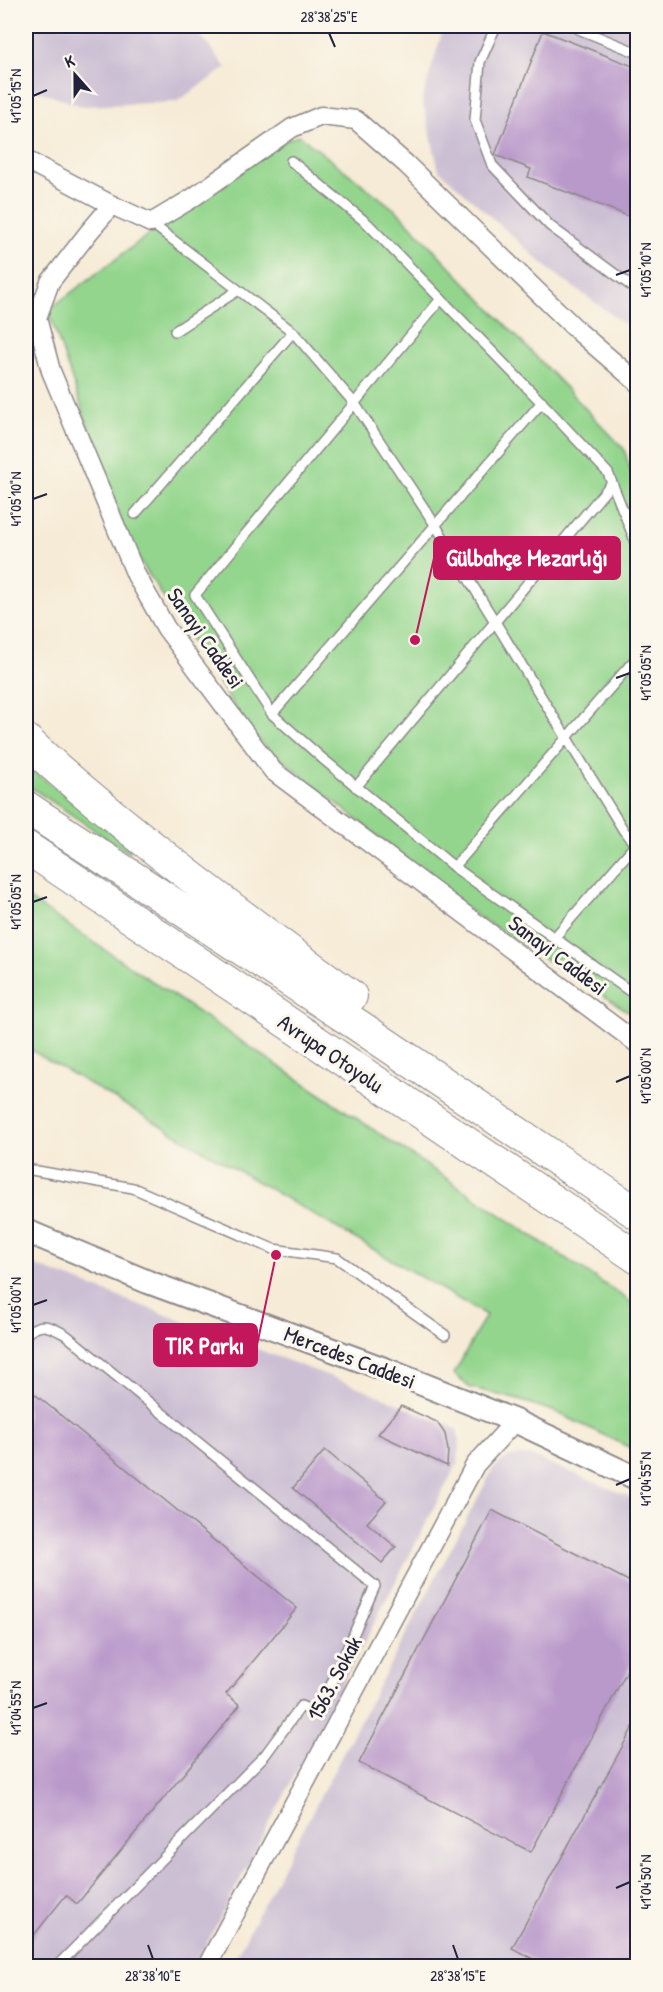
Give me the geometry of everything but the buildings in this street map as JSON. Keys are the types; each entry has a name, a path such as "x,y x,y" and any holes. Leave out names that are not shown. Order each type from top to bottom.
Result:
{"highway":[{"path":"26,740 61,774 208,890 292,955 422,1047 469,1085 508,1126"},
{"name":"Avrupa Otoyolu","path":"26,807 359,1026 638,1214"},
{"name":"Avrupa Otoyolu","path":"26,847 638,1258"}],"street":[{"path":"26,160 151,224 292,128 321,116 356,120 406,164 579,332 638,382"},
{"name":"Sanayi Caddesi","path":"112,205 50,282 37,318 51,371 135,575 166,628 273,771 638,1044"},
{"name":"Mercedes Caddesi","path":"26,1231 148,1282 387,1370 515,1421 638,1479"},
{"name":"1563. Sokak","path":"207,1966 475,1465 515,1421"}],"lane":[{"path":"496,26 480,62 475,120 492,165 550,226 638,291"},
{"path":"571,26 638,53"},
{"path":"291,161 368,224 608,473 638,548"},
{"path":"151,224 293,332 355,404 436,526 495,624 636,845 554,938"},
{"path":"175,331 237,291"},
{"path":"441,299 195,595 272,714 356,787 454,867 638,997"},
{"path":"135,514 293,332"},
{"path":"272,714 542,402"},
{"path":"356,787 612,483"},
{"path":"454,867 638,656"},
{"path":"26,1169 133,1188 273,1249 337,1258 445,1335"},
{"path":"26,1334 34,1327 49,1325 66,1335 375,1586 318,1714 301,1706 265,1755 57,1966"}],"shaded area":[{"path":"26,26 193,26 226,68 176,102 81,106 26,87"},
{"path":"444,26 637,26 637,333 550,270 439,170 422,100"},
{"path":"26,1262 366,1390 457,1430 460,1446 457,1464 195,1966 26,1966"},
{"path":"529,1455 637,1500 637,1966 231,1966 493,1469 508,1457"}],"green space":[{"path":"299,135 398,212 624,449 638,495 637,1017 477,916 254,737 129,544 48,310 260,151"},
{"path":"26,763 131,848 129,853 26,784"},
{"path":"26,897 637,1306 637,1451 556,1412 469,1387 454,1374 486,1315 31,1050 26,1061"}],"place":[{"name":"Gülbahçe Mezarlığı","path":"415,640"},
{"name":"TIR Parkı","path":"276,1255"}]}
